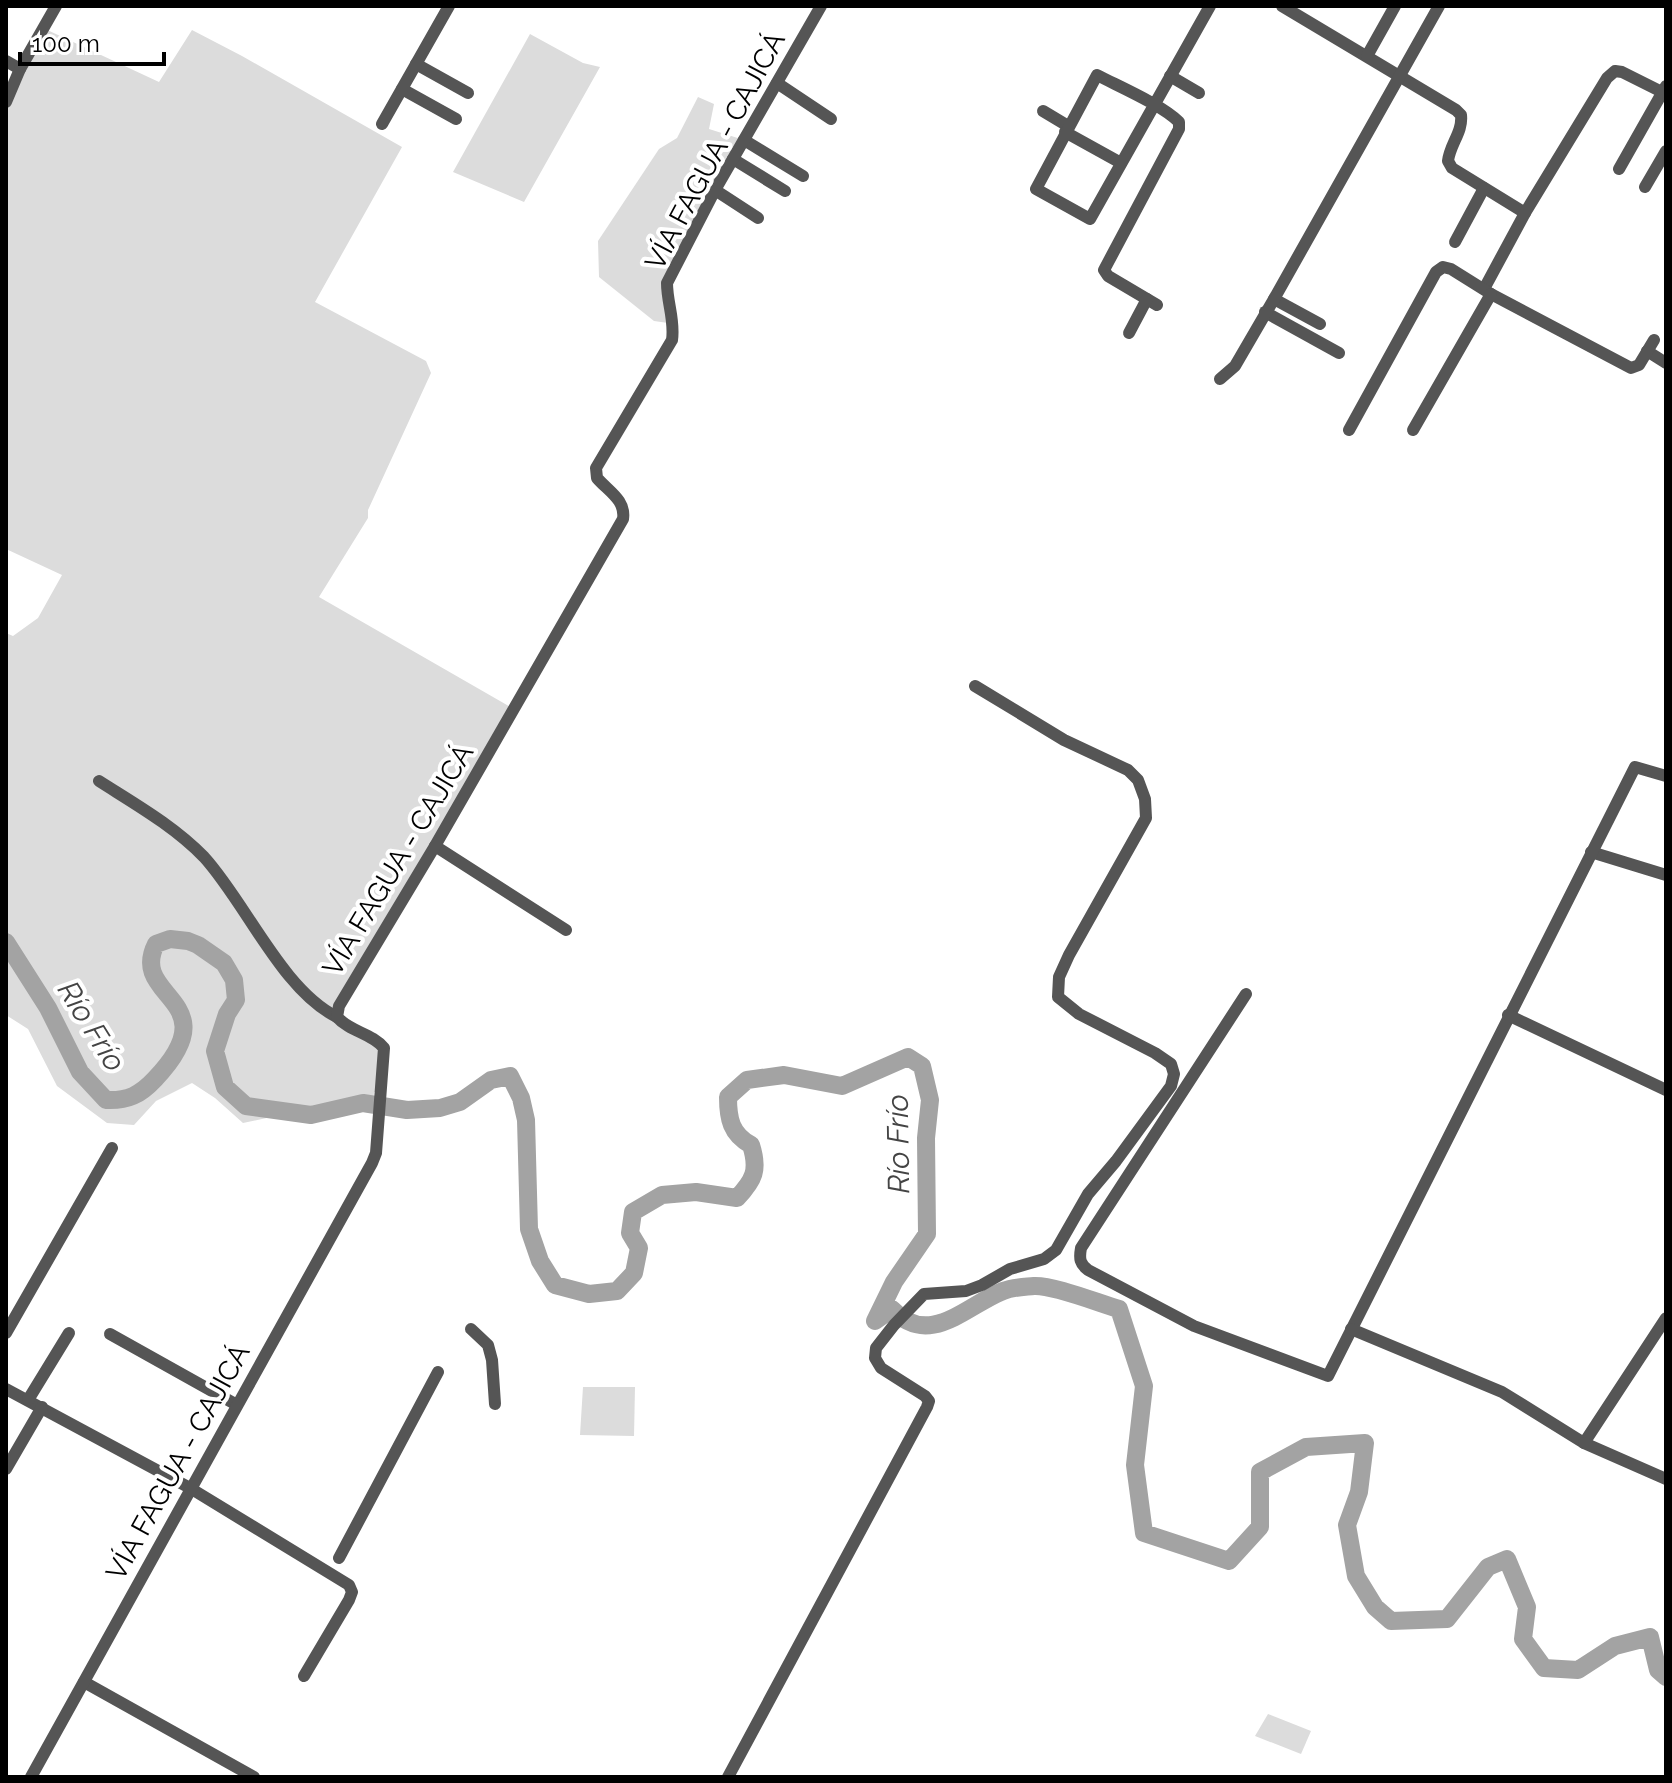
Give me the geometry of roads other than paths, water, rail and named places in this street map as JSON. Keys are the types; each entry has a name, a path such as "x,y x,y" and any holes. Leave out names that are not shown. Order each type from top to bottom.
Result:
{"street":[{"path":"6,102 20,69 56,6"},
{"path":"382,124 449,6"},
{"name":"VÍA FAGUA - CAJICÁ","path":"31,1777 372,1163 376,1153 384,1048 379,1042 343,1024 337,1017 339,1006 623,519 625,509 597,478 596,468 672,340 675,324 667,283 715,190 821,6"},
{"path":"1129,333 1152,302 1108,276 1104,270 1179,129 1179,122 1174,117 1152,105 1097,75 1036,189 1090,219 1152,105 1210,6"},
{"path":"1282,6 1461,115 1462,125 1448,161 1452,168 1525,213"},
{"path":"1367,56 1395,6"},
{"path":"1220,379 1235,366 1439,6"},
{"path":"6,61 20,69"},
{"path":"416,64 468,93"},
{"path":"1413,430 1488,291 1525,213 1607,78 1615,71 1665,91 1619,169"},
{"path":"1170,76 1199,93"},
{"path":"777,83 831,119"},
{"path":"402,89 456,119"},
{"path":"1043,111 1121,163"},
{"path":"744,140 803,176"},
{"path":"1645,187 1666,151"},
{"path":"733,159 785,191"},
{"path":"1455,242 1484,188"},
{"path":"715,190 758,218"},
{"path":"1349,430 1436,272 1443,267 1631,368 1639,365 1650,346 1666,363"},
{"path":"1274,299 1320,324"},
{"path":"1265,312 1339,353"},
{"path":"728,1777 810,1614 929,1401 881,1368 875,1358 876,1348 924,1294 966,1291 1010,1269 1044,1259 1056,1250 1088,1194 1171,1086 1174,1074 1171,1064 1155,1053 1079,1014 1058,997 1059,977 1069,955 1146,818 1145,799 1138,780 1128,770 1064,740 975,686"},
{"path":"1246,994 1081,1248 1081,1265 1194,1326 1328,1376 1635,767 1666,776"},
{"path":"99,781 166,824 204,858 297,985 310,1000 337,1017"},
{"path":"435,846 566,930"},
{"path":"1591,852 1666,875"},
{"path":"1508,1015 1666,1090"},
{"path":"6,1333 112,1148"},
{"path":"1584,1443 1666,1318"},
{"path":"471,1329 488,1345 495,1404"},
{"path":"1351,1329 1502,1392 1584,1443 1666,1479"},
{"path":"28,1400 69,1333"},
{"path":"110,1334 237,1405"},
{"path":"339,1558 438,1372"},
{"path":"6,1389 190,1488 349,1585 352,1592 349,1600 304,1676"},
{"path":"6,1469 42,1407"},
{"path":"120,1616 134,1622"},
{"path":"84,1682 254,1777"}],"waterway":[{"name":"Río Frío","path":"6,942 48,1008 80,1072 106,1100 127,1098 139,1093 155,1079 176,1052 183,1032 181,1016 155,977 151,962 156,944 170,939 198,945 224,963 234,980 236,1000 227,1014 215,1051 225,1087 246,1106 311,1115 363,1103 407,1110 440,1108 460,1102 491,1080 510,1076 521,1098 526,1120 529,1229 540,1261 555,1285 589,1294 617,1291 634,1273 639,1248 630,1233 633,1212 662,1195 696,1192 737,1198 747,1186 755,1168 753,1154 751,1145 739,1136 732,1125 728,1097 747,1080 784,1075 842,1086 908,1057 922,1066 930,1100 926,1138 927,1234 894,1282 875,1321 892,1309 906,1320 920,1325 934,1325 1003,1291 1034,1286 1064,1291 1119,1309 1144,1386 1135,1465 1144,1533 1229,1561 1260,1527 1260,1472 1306,1447 1365,1443 1359,1492 1347,1525 1356,1576 1375,1607 1391,1621 1447,1619 1488,1567 1507,1559 1527,1607 1523,1639 1544,1668 1578,1670 1615,1646 1650,1637 1658,1670 1666,1677"}]}
